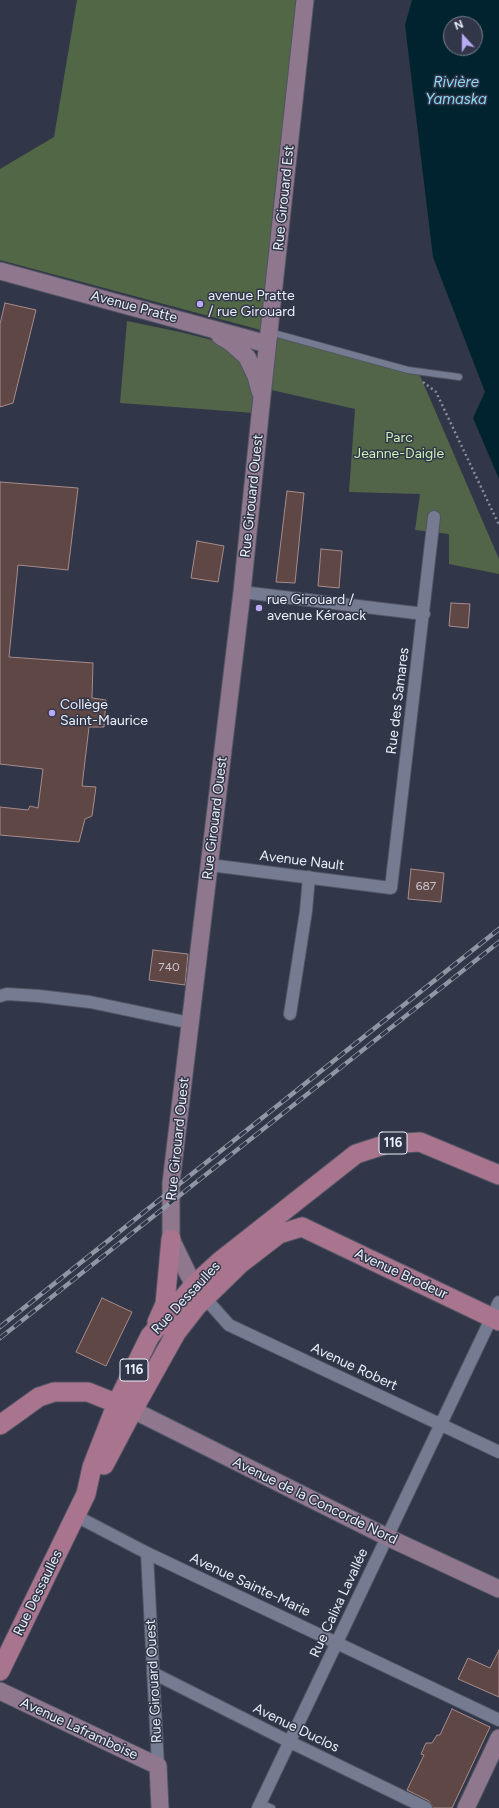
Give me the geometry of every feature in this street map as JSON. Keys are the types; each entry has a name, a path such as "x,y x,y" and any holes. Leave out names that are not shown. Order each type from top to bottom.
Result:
{"main road":[{"name":"116","path":"299,1200 356,1154 387,1144 420,1142 499,1175"},
{"path":"299,1200 297,1214 302,1227"},
{"name":"Rue Dessaulles","path":"0,1671 33,1600 86,1494 92,1466 125,1406 176,1333 199,1291 219,1262 299,1200"},
{"name":"Rue Dessaulles","path":"125,1406 150,1336 199,1291 240,1264 279,1234 302,1227"},
{"name":"Avenue Brodeur","path":"302,1227 497,1313"},
{"path":"150,1336 165,1304 171,1239"},
{"path":"0,1425 39,1397 54,1392 88,1392 125,1406"}],"street":[{"name":"Rue Girouard Est","path":"262,396 305,0"},
{"name":"Avenue Pratte","path":"0,271 143,309 207,328 268,338"},
{"path":"207,328 230,342 247,357 256,376 262,396"},
{"name":"Rue Girouard Ouest","path":"171,1239 171,1183 242,592 262,396"},
{"name":"Rue des Samares","path":"391,888 424,614 434,517"},
{"path":"242,592 424,614"},
{"name":"Avenue Nault","path":"210,865 391,888"},
{"path":"290,1014 306,911 309,877"},
{"path":"0,996 6,994 90,1002 190,1024"},
{"path":"171,1239 199,1291"},
{"name":"Avenue Robert","path":"199,1291 229,1325 499,1452"},
{"name":"Rue Calixa Lavallée","path":"264,1806 290,1742 441,1424 497,1313"},
{"name":"Avenue de la Concorde Nord","path":"125,1406 387,1537 499,1589"},
{"name":"Avenue Sainte-Marie","path":"76,1516 147,1553 499,1720"},
{"name":"Rue Girouard Ouest","path":"147,1553 158,1766 163,1806"},
{"name":"Avenue Duclos","path":"153,1673 426,1808"},
{"name":"Avenue Laframboise","path":"0,1691 158,1766"},
{"path":"466,1808 499,1738"}],"lane":[{"path":"268,338 408,370 459,377"}],"path":[{"path":"408,370 436,392 499,525"}],"green space":[{"path":"77,0 305,0 272,333 0,260 0,169 54,137"},
{"path":"127,321 212,340 230,348 243,359 253,395 254,413 120,403"},
{"name":"Parc Jeanne-Daigle","path":"272,333 418,371 499,559 499,574 449,564 449,534 415,530 420,494 349,492 355,409 267,389"}],"water":[{"name":"Rivière Yamaska","path":"412,0 499,0 499,479 473,418 485,392 433,257 405,25"}],"building":[{"path":"5,303 36,310 13,403 0,407 0,324"},
{"name":"Collège Saint-Maurice","path":"0,482 78,488 68,570 18,565 9,657 93,663 92,698 106,700 104,727 89,727 82,786 96,787 92,816 85,819 79,842 0,835 0,807 28,810 30,806 38,808 43,769 0,764"},
{"path":"287,491 304,493 295,583 276,582"},
{"path":"197,541 224,546 218,582 191,578"},
{"path":"321,549 342,551 339,588 318,586"},
{"path":"451,603 470,604 468,628 449,626"},
{"path":"411,869 444,873 441,902 408,899"},
{"path":"153,950 188,954 185,985 149,980"},
{"path":"102,1298 132,1312 106,1366 76,1352"},
{"path":"499,1650 499,1697 458,1679 468,1658 490,1668"},
{"path":"452,1709 490,1727 452,1808 433,1808 429,1801 407,1790 424,1755 421,1754 426,1743 432,1743 437,1735 440,1735"}],"railway":[{"path":"0,1327 499,929"},
{"path":"0,1338 499,942"}],"place":[{"name":"avenue Pratte / rue Girouard","path":"200,304"},
{"name":"rue Girouard / avenue Kéroack","path":"259,608"},
{"name":"Collège Saint-Maurice","path":"52,713"}]}
